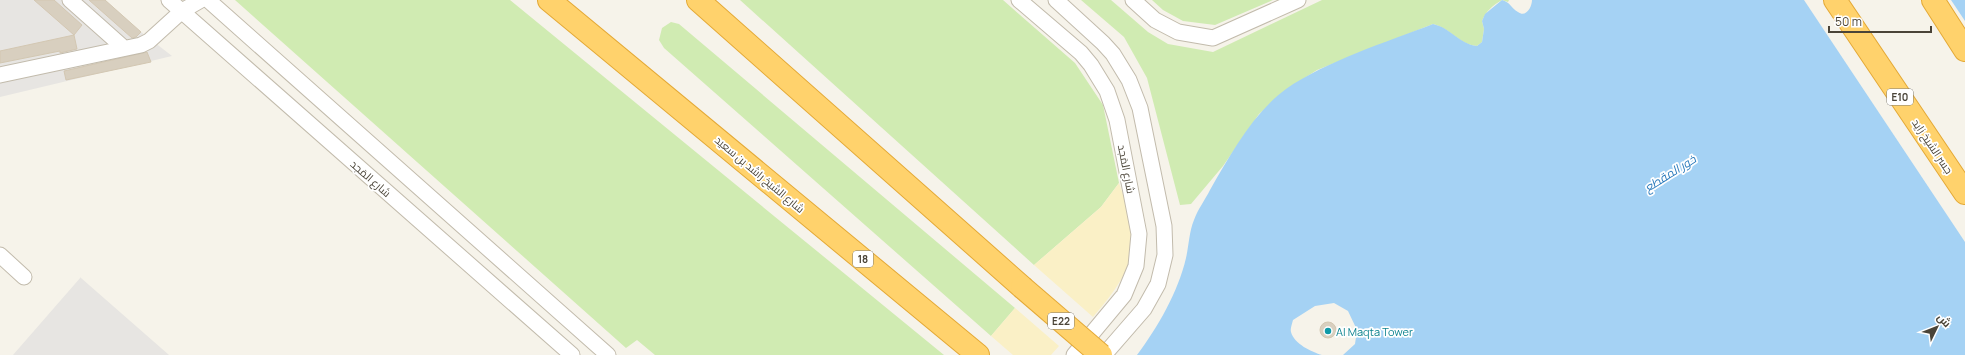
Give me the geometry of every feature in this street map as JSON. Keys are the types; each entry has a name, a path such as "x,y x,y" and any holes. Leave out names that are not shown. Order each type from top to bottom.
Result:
{"highway":[{"name":"شارع الشيخ راشد بن سعيد","path":"549,0 974,352"},
{"path":"698,0 746,43"},
{"name":"جسر الشيخ زايد","path":"1834,0 1965,193"},
{"path":"1933,0 1965,50"},
{"name":"E22","path":"746,43 1022,287 1103,355"}],"street":[{"path":"70,0 124,48"},
{"name":"شارع المَجد","path":"169,0 572,355"},
{"path":"0,75 141,45 149,41 182,11 201,0"},
{"path":"208,0 608,355"},
{"path":"714,0 746,43"},
{"name":"شارع المَجد","path":"1019,0 1081,53 1096,71 1107,91 1117,120 1139,234 1136,266 1124,295 1074,355"},
{"path":"1056,0 1104,43 1113,54 1129,80 1140,108 1166,241 1164,262 1158,284 1152,297 1144,309 1103,355"},
{"path":"1133,0 1155,20 1178,32 1213,38 1298,0"},
{"path":"0,254 24,277"}],"green space":[{"path":"235,0 510,0 944,355 655,355 637,340 626,348"},
{"path":"740,0 1003,0 1075,63 1103,105 1119,183 1101,207 1034,265"},
{"path":"1081,0 1111,0 1148,32 1168,44 1213,52 1322,0 1502,0 1490,9 1484,17 1482,21 1484,29 1482,42 1477,46 1470,45 1440,26 1433,24 1317,70 1286,90 1259,114 1223,166 1191,204 1180,205 1147,78 1124,37"},
{"path":"1152,0 1273,0 1215,25 1183,21 1163,10"},
{"path":"671,22 679,24 1015,308 991,336 664,48 659,40 662,28"}],"sand":[{"path":"1119,183 1133,228 1130,258 1115,289 1093,317 1034,265 1101,207"},
{"path":"1015,308 1059,346 1051,355 1013,355 991,336"}],"shaded area":[{"path":"0,0 105,0 141,32 172,56 0,97"},
{"path":"81,278 169,355 13,355"}],"water":[{"name":"خور المقطع","path":"1502,0 1507,2 1518,12 1524,14 1530,8 1532,0 1965,0 1965,355 1343,355 1355,344 1357,330 1348,311 1334,303 1315,306 1293,320 1291,326 1291,332 1299,344 1322,355 1137,355 1160,321 1173,296 1186,258 1191,229 1197,212 1243,135 1274,99 1302,79 1338,61 1433,24 1445,29 1471,45 1477,46 1482,42 1484,29 1482,21 1485,14"}],"pier":[{"path":"1804,0 1951,0 1965,21 1965,242"}],"building":[{"path":"34,0 54,0 82,25 74,35"},
{"path":"89,0 105,0 141,32 136,37 132,38"},
{"path":"74,35 77,49 0,63 0,51"},
{"path":"147,52 151,62 66,80 64,71"},
{"name":"Al Maqta Tower","path":"1325,322 1331,322 1336,327 1334,336 1331,338 1325,338 1320,333 1320,327"}],"place":[{"name":"Al Maqta Tower","path":"1328,331"}]}
